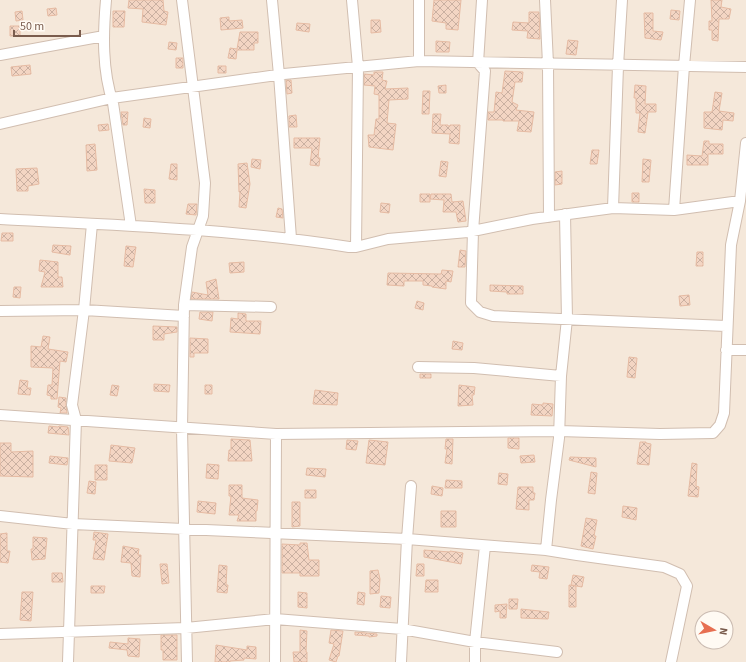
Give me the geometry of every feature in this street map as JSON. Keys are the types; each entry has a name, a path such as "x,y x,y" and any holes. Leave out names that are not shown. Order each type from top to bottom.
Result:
{"street":[{"path":"106,0 104,36 109,89 112,98 131,226"},
{"path":"182,0 205,183 203,216 192,247 184,305 182,429 187,662"},
{"path":"272,0 291,238"},
{"path":"352,0 358,67 356,247"},
{"path":"418,61 419,0"},
{"path":"482,0 478,62 485,71 473,231 471,303 480,312 493,316 726,326"},
{"path":"545,0 548,64 549,217"},
{"path":"613,208 622,0"},
{"path":"674,210 690,0"},
{"path":"0,55 104,36"},
{"path":"0,124 112,98 279,75 418,61 618,66 746,67"},
{"path":"0,415 182,429 276,434 559,431 660,434 713,432 720,425 724,413 730,245 740,201 746,143"},
{"path":"0,219 198,230 291,238 356,247 388,239 473,231 564,214 613,208 674,210 740,201"},
{"path":"546,550 559,431 561,376 567,319 564,214"},
{"path":"68,662 76,420 72,405 84,310 92,224"},
{"path":"184,305 271,307"},
{"path":"0,311 84,310 184,316"},
{"path":"726,350 746,350"},
{"path":"418,367 474,368 561,376"},
{"path":"275,662 276,434"},
{"path":"401,662 410,486"},
{"path":"0,516 73,524 407,539 546,550 664,567 680,574 687,586 671,662"},
{"path":"475,662 475,642 485,546"},
{"path":"0,634 69,633 186,628 275,619 402,629 475,642 558,652"}],"shaded area":[{"path":"0,0 746,0 746,662 0,662"}],"building":[{"path":"129,0 163,0 164,11 168,12 166,25 142,22 143,9 128,8"},
{"path":"434,0 461,0 458,30 446,29 446,23 432,21"},
{"path":"711,0 722,0 721,7 731,9 729,19 719,19 718,41 712,40 712,30 709,30 709,21 712,21"},
{"path":"56,8 57,15 48,16 47,9"},
{"path":"671,10 680,11 679,20 670,19"},
{"path":"22,11 23,20 16,21 15,12"},
{"path":"113,11 125,11 124,27 113,27"},
{"path":"529,12 539,12 540,39 527,38 528,31 512,30 513,22 529,23"},
{"path":"644,13 653,13 653,31 663,32 661,40 645,38"},
{"path":"229,17 229,21 242,20 243,28 221,30 220,18"},
{"path":"371,20 380,20 381,32 371,33"},
{"path":"297,23 310,24 309,32 296,30"},
{"path":"10,26 20,26 20,36 10,36"},
{"path":"240,32 258,32 258,43 254,43 254,50 237,50 236,59 228,58 230,48 237,49"},
{"path":"568,40 578,41 576,55 566,54"},
{"path":"436,41 450,42 449,52 436,52"},
{"path":"169,42 177,43 176,50 168,49"},
{"path":"176,58 183,58 183,68 176,68"},
{"path":"30,65 31,74 12,76 11,67"},
{"path":"218,66 226,66 226,73 218,73"},
{"path":"505,71 523,72 522,82 515,82 512,102 518,105 516,110 534,112 531,132 517,131 519,121 488,120 488,112 494,112 496,92 502,93"},
{"path":"374,72 383,72 382,80 387,81 385,89 408,88 408,99 389,100 387,123 396,124 393,150 369,147 368,135 374,135 376,119 379,119 379,95 374,94 375,86 364,85 364,74 374,75"},
{"path":"286,80 291,80 292,93 287,94"},
{"path":"446,85 446,93 439,93 438,86"},
{"path":"635,85 646,86 645,104 656,104 656,112 648,112 645,133 638,132 640,113 636,113 636,98 634,98"},
{"path":"423,91 430,91 429,114 422,114"},
{"path":"715,92 722,93 719,111 734,113 733,121 723,120 722,130 704,128 704,112 712,112"},
{"path":"121,112 128,112 127,125 123,125"},
{"path":"433,114 441,114 440,125 460,125 459,144 449,143 450,134 432,133"},
{"path":"296,115 297,127 289,127 289,116"},
{"path":"144,118 151,119 150,128 143,127"},
{"path":"108,124 109,130 99,131 98,125"},
{"path":"294,138 320,138 318,158 320,158 319,166 310,165 312,148 294,148"},
{"path":"704,141 709,141 709,144 723,144 723,154 708,154 708,165 687,165 687,155 702,156"},
{"path":"95,144 97,170 87,171 86,145"},
{"path":"592,150 599,150 597,164 590,164"},
{"path":"252,159 261,160 260,169 251,167"},
{"path":"643,159 651,160 649,182 642,182"},
{"path":"441,161 448,162 446,177 439,176"},
{"path":"247,163 250,184 246,208 239,207 240,192 238,164"},
{"path":"171,164 177,164 177,180 169,179"},
{"path":"37,168 39,184 28,186 28,191 17,191 16,169"},
{"path":"562,171 562,184 555,185 555,172"},
{"path":"144,189 155,190 155,203 145,203"},
{"path":"632,193 639,193 639,202 632,202"},
{"path":"420,194 430,194 430,202 420,202"},
{"path":"431,194 451,194 452,202 463,201 466,221 458,222 456,212 443,212 444,200 430,199"},
{"path":"381,203 390,204 389,213 380,212"},
{"path":"188,204 197,204 196,215 186,214"},
{"path":"278,208 282,209 283,218 276,217"},
{"path":"2,233 13,233 13,241 1,241"},
{"path":"53,245 71,246 70,255 52,252"},
{"path":"126,246 136,247 133,267 124,266"},
{"path":"460,250 466,251 465,267 458,267"},
{"path":"697,252 703,252 703,266 696,266"},
{"path":"40,260 58,262 58,277 62,277 63,287 41,287 45,272 39,271"},
{"path":"244,262 244,272 230,273 229,263"},
{"path":"442,270 453,271 451,282 446,281 446,289 423,285 423,281 404,281 404,286 387,285 388,273 441,274"},
{"path":"216,279 219,299 191,299 192,292 208,295 206,282"},
{"path":"490,285 523,286 523,294 507,294 507,292 490,291"},
{"path":"14,287 21,287 20,298 13,297"},
{"path":"689,295 690,305 680,306 679,296"},
{"path":"417,301 424,303 423,310 415,308"},
{"path":"200,312 213,312 212,321 199,319"},
{"path":"238,313 246,314 246,321 261,321 260,334 230,332 231,318 238,319"},
{"path":"153,326 177,327 177,332 164,334 164,340 153,340"},
{"path":"43,336 50,337 48,349 68,352 66,362 60,361 57,399 51,399 51,396 47,395 48,385 52,385 53,368 31,367 31,346 41,347"},
{"path":"190,338 208,339 208,353 194,353 194,357 190,357"},
{"path":"453,341 463,343 462,350 452,349"},
{"path":"629,357 637,358 635,378 627,377"},
{"path":"420,374 431,374 431,378 420,378"},
{"path":"20,380 28,381 27,388 31,388 30,395 18,394"},
{"path":"154,384 170,385 169,392 154,391"},
{"path":"112,385 119,386 117,396 110,395"},
{"path":"205,385 212,385 212,394 205,394"},
{"path":"459,385 475,387 474,395 472,395 473,405 458,406"},
{"path":"315,390 338,393 337,405 313,404"},
{"path":"59,397 66,398 67,413 60,413 61,408 58,407"},
{"path":"543,403 553,404 552,416 531,415 532,404 543,405"},
{"path":"49,426 68,427 69,435 48,433"},
{"path":"508,438 519,438 519,449 508,448"},
{"path":"231,439 250,440 252,461 228,461 229,450 231,450"},
{"path":"446,439 453,439 452,464 445,463 447,449 445,449"},
{"path":"347,440 358,441 356,450 346,449"},
{"path":"369,440 388,442 385,465 366,463"},
{"path":"640,442 651,444 649,465 637,464"},
{"path":"0,443 11,443 11,452 33,451 33,477 0,476"},
{"path":"111,445 135,448 132,463 109,461"},
{"path":"534,455 535,462 521,463 520,456"},
{"path":"50,456 68,458 67,465 49,463"},
{"path":"570,457 596,458 596,467 569,460"},
{"path":"692,463 697,464 696,486 699,487 698,497 688,496"},
{"path":"207,464 219,465 218,479 206,478"},
{"path":"95,465 107,465 107,480 95,480"},
{"path":"307,468 326,469 325,477 306,475"},
{"path":"591,472 597,473 595,494 588,493"},
{"path":"499,473 508,474 507,485 498,484"},
{"path":"446,480 462,481 462,488 445,488"},
{"path":"89,481 96,482 95,494 87,493"},
{"path":"229,485 242,485 242,498 258,500 256,521 237,521 239,515 229,515 231,496 229,496"},
{"path":"432,486 443,488 442,496 431,494"},
{"path":"518,487 533,487 533,493 535,493 534,500 529,500 529,510 516,509"},
{"path":"305,490 316,490 316,498 305,498"},
{"path":"198,501 216,503 215,514 197,512"},
{"path":"292,502 300,502 300,526 292,527"},
{"path":"623,506 637,508 636,520 622,517"},
{"path":"441,511 456,511 456,527 441,527"},
{"path":"586,518 597,520 593,549 581,546"},
{"path":"94,532 108,534 104,560 93,559 96,540 93,540"},
{"path":"7,533 7,551 10,551 8,563 0,562 0,534"},
{"path":"33,537 47,538 45,559 32,560 31,549 33,549"},
{"path":"300,543 307,543 309,560 319,560 319,576 300,576 300,573 282,573 282,544 300,545"},
{"path":"123,546 139,549 138,555 141,555 140,577 132,576 131,563 121,562"},
{"path":"424,550 463,553 461,564 424,557"},
{"path":"160,564 167,564 169,583 162,584"},
{"path":"417,564 424,564 424,576 416,576"},
{"path":"219,565 227,566 227,593 217,592"},
{"path":"532,565 549,567 547,579 539,578 540,572 531,571"},
{"path":"378,570 380,579 379,593 370,594 370,571"},
{"path":"52,573 62,573 63,582 52,582"},
{"path":"573,575 584,577 582,587 571,585"},
{"path":"426,580 438,580 438,592 425,592"},
{"path":"569,585 576,586 576,607 569,607"},
{"path":"91,586 105,586 104,593 91,593"},
{"path":"22,592 33,592 31,621 20,620"},
{"path":"298,592 307,593 307,608 298,607"},
{"path":"358,592 365,593 364,605 357,604"},
{"path":"381,596 391,597 390,608 380,607"},
{"path":"509,599 518,599 517,609 509,609"},
{"path":"507,604 506,618 500,618 500,611 495,612 495,605"},
{"path":"521,609 549,612 548,619 521,618"},
{"path":"300,630 307,631 307,662 294,662 293,652 300,652"},
{"path":"331,630 343,631 339,656 336,662 329,660 334,644 329,643"},
{"path":"355,632 377,634 377,636 369,637 355,635"},
{"path":"161,635 177,635 177,660 163,660"},
{"path":"128,638 140,639 139,657 128,656 127,650 109,648 110,642 128,644"},
{"path":"216,645 247,650 247,646 256,647 256,659 244,658 244,660 230,662 215,662"}]}
